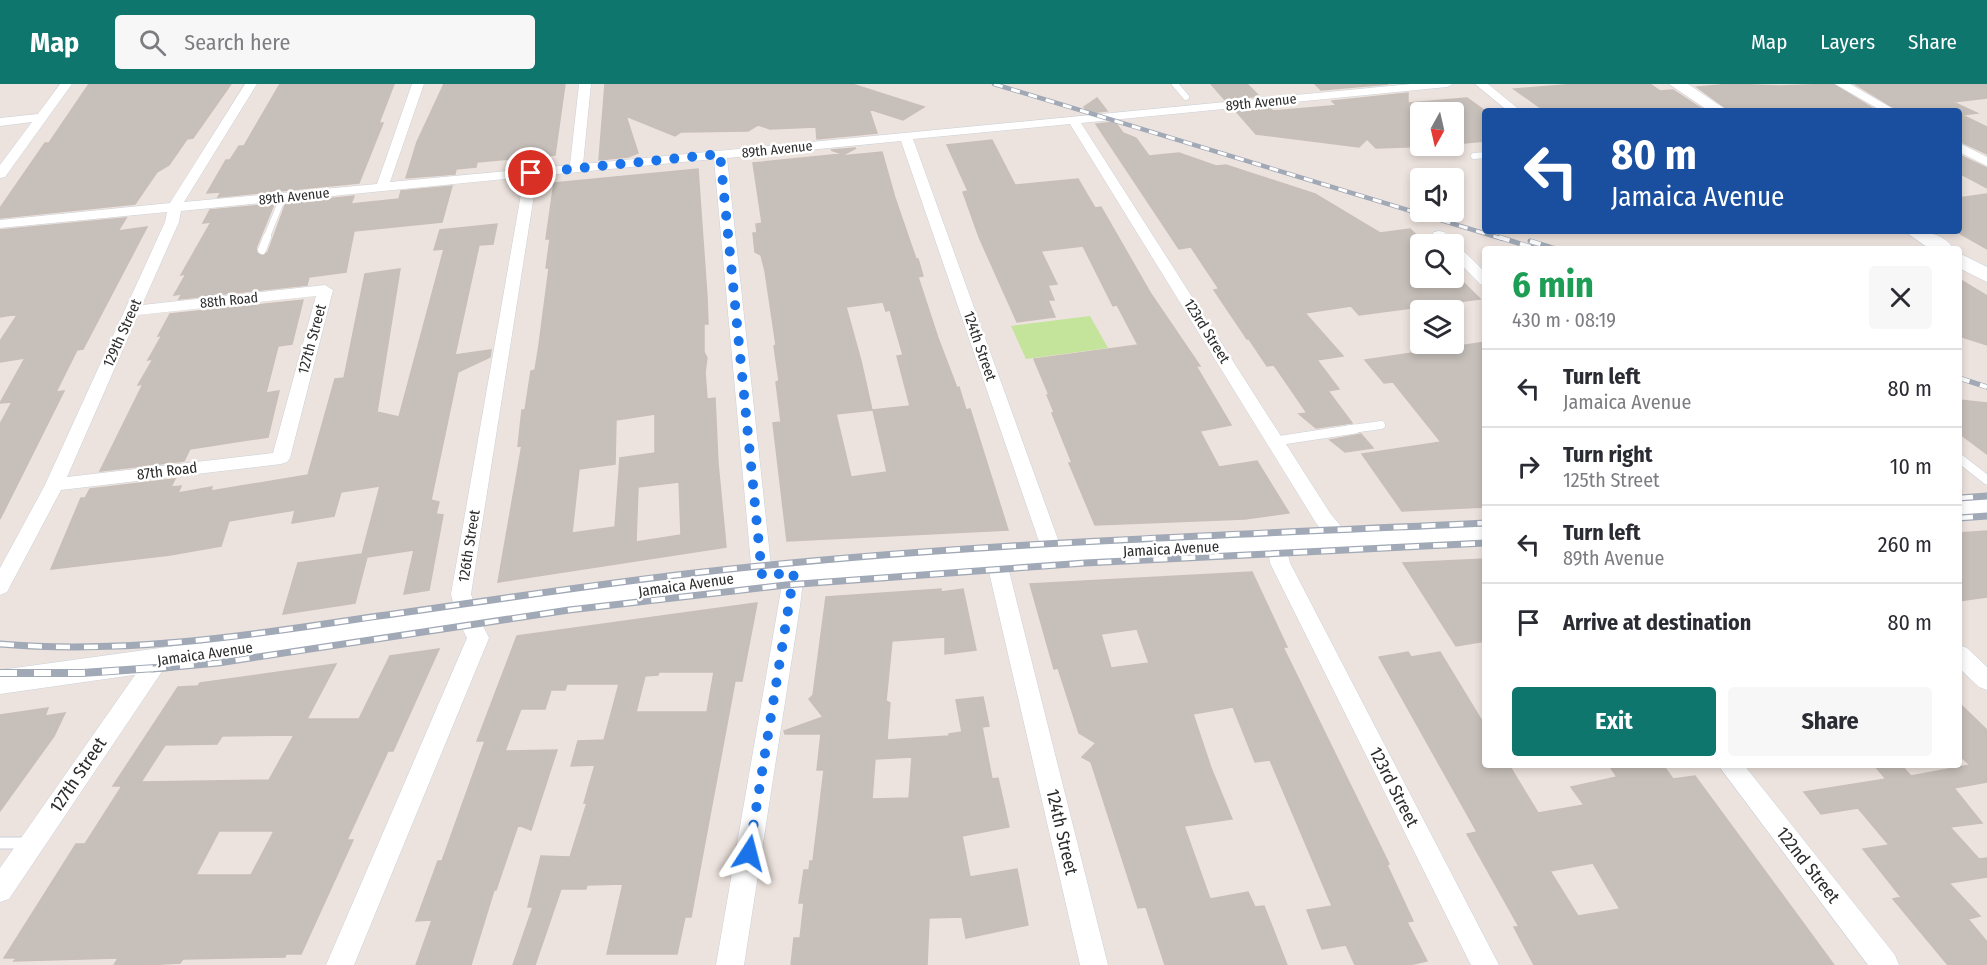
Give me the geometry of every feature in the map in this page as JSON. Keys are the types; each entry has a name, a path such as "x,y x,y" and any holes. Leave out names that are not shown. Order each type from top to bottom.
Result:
{"main road":[{"path":"1677,84 1715,108"},
{"path":"1919,234 1939,246"},
{"path":"1962,261 1987,276"},
{"path":"1962,509 1987,507"},
{"name":"Jamaica Avenue","path":"0,682 762,575 996,559 1482,533"}],"street":[{"path":"0,174 66,84"},
{"name":"129th Street","path":"0,587 54,485 172,222 174,208 251,84"},
{"path":"382,187 417,84"},
{"path":"576,168 585,84"},
{"path":"1282,84 1296,99"},
{"name":"89th Avenue","path":"0,224 1447,84"},
{"path":"1481,84 1511,108"},
{"path":"1841,84 1885,108"},
{"path":"0,122 42,117"},
{"name":"123rd Street","path":"1073,120 1323,518 1342,540"},
{"name":"124th Street","path":"906,136 1054,556"},
{"path":"1962,149 1987,162"},
{"path":"720,154 762,575"},
{"name":"126th Street","path":"340,965 478,638 466,616 461,594 531,173"},
{"path":"1464,259 1482,278"},
{"name":"88th Road","path":"133,311 325,290"},
{"name":"127th Street","path":"281,458 325,290"},
{"name":"87th Road","path":"54,485 281,458"},
{"name":"123rd Street","path":"1277,544 1280,563 1485,965"},
{"name":"124th Street","path":"996,559 1094,965"},
{"path":"730,965 794,573"},
{"path":"1962,657 1987,681"},
{"name":"127th Street","path":"0,890 156,661"},
{"name":"122nd Street","path":"1732,768 1885,965"}],"lane":[{"path":"1175,84 1186,97"},
{"path":"1473,156 1482,155"},
{"path":"262,250 283,197"},
{"path":"1276,441 1381,425"},
{"path":"1962,460 1987,480"},
{"path":"0,843 32,843"}],"green space":[{"path":"1090,316 1108,348 1026,359 1011,326"}],"building":[{"path":"89,84 231,84 193,138 187,139 169,165 157,172 135,204 0,218 0,208 45,143 49,143"},
{"path":"280,84 394,84 379,123 383,123 359,183 218,197 221,192 207,193 226,160 230,160 239,146 244,146"},
{"path":"444,84 565,84 555,155 477,162 476,167 456,169 455,174 406,178 417,142"},
{"path":"605,84 852,84 924,107 903,120 869,109 877,133 817,139 816,127 770,129 758,125 748,131 681,132 675,136 626,116 638,153 628,157 599,160"},
{"path":"1211,84 1247,84 1259,96 1225,100"},
{"path":"1315,84 1388,84 1321,90"},
{"path":"1577,84 1650,84 1660,91 1673,90 1700,108 1541,108 1514,89"},
{"path":"1731,84 1780,86 1833,84 1872,108 1726,108 1697,87"},
{"path":"1855,84 1987,84 1987,98 1953,102 1977,113 1962,115 1962,108 1894,108"},
{"path":"1408,93 1410,147 1376,148 1367,139 1359,147 1256,134 1235,110 1269,107 1273,111 1336,105 1332,101"},
{"path":"1097,98 1107,111 1089,113 1084,107"},
{"path":"1467,98 1482,109 1482,141 1464,143 1464,102 1420,102"},
{"path":"1962,115 1987,127 1987,154 1962,142"},
{"path":"1115,122 1123,133 1136,138 1149,156 1179,153 1216,166 1226,165 1315,194 1380,233 1410,229 1415,234 1410,234 1410,288 1464,288 1464,283 1480,299 1464,301 1410,300 1410,308 1359,315 1351,306 1305,313 1343,356 1317,360 1339,389 1328,391 1352,423 1316,428 1299,414 1307,413 1274,365 1267,366 1247,339 1214,290 1219,289 1191,247 1179,249 1096,124"},
{"path":"992,140 1015,185 1078,179 1095,208 1101,207 1151,294 1200,366 1196,366 1231,425 1200,431 1219,467 1257,461 1289,513 1245,519 1095,525 1069,463 1072,463 1034,359 1138,345 1117,305 1113,306 1083,246 1041,251 1057,284 1048,285 1054,300 1048,300 1055,317 1017,322 979,237 963,192 968,191 947,145"},
{"path":"856,148 841,156 882,152 895,198 916,259 918,259 923,276 918,277 938,338 957,388 959,387 966,410 970,409 1008,530 787,541 773,423 781,422 776,382 779,381 774,346 776,345 765,271 761,255 755,252 753,233 757,233 756,224 762,223 753,163 842,154 831,150","holes":["883,302 886,311 890,310 903,355 897,356 910,406 873,410 887,472 851,477 836,414 872,410 846,307"]},
{"path":"1962,156 1987,168 1987,188 1962,175"},
{"path":"698,169 707,297 708,324 704,324 704,352 707,358 705,372 707,399 715,398 726,547 498,582 522,445 518,446 522,410 525,410 531,371 535,370 539,345 549,268 546,268 550,239 546,239 554,183","holes":["655,414 655,453 620,458 615,527 572,533 579,469 615,464 616,420","679,482 681,535 636,542 638,487"]},
{"path":"452,186 442,222 354,231 346,272 309,277 307,285 179,299 182,294 174,295 186,274 181,275 211,222 203,223 210,210 274,204 256,248 257,253 262,256 268,252 286,203 354,196 351,204 399,199 401,191"},
{"path":"1987,194 1987,249 1961,234 1962,198"},
{"path":"126,218 118,231 147,227 83,349 77,350 56,392 64,391 0,519 0,424 12,402 0,403 25,358 0,362 0,341 18,314 0,317 0,230"},
{"path":"497,224 493,244 479,245 455,355 491,350 490,357 458,372 431,500 439,502 436,514 443,515 429,590 404,594 414,550 367,557 355,603 283,614 298,563 362,554 380,486 341,492 334,516 292,523 295,510 229,521 221,546 170,555 51,569 81,498 85,498 90,489 175,479 171,487 181,486 178,493 212,487 211,491 308,475 335,379 344,378 365,274 400,269 377,412 399,417 444,249 434,250 440,230"},
{"path":"1962,281 1987,296 1987,345 1962,337"},
{"path":"303,300 292,344 278,346 266,393 279,391 268,437 190,449 184,461 100,471 143,384 138,385 153,359 148,360 162,335 158,336 170,314"},
{"path":"1482,342 1482,507 1402,511 1362,454 1441,442 1393,382 1384,383 1365,360 1410,353 1464,354 1464,345"},
{"path":"1962,400 1987,403 1987,454 1962,435"},
{"path":"1361,434 1373,448 1345,452 1330,440"},
{"path":"1987,531 1987,597 1962,601 1962,533"},
{"path":"1482,559 1482,642 1456,646 1403,563"},
{"path":"1252,572 1287,647 1283,647 1389,864 1387,865 1413,921 1407,922 1427,961 1409,965 1355,965 1346,945 1322,949 1307,910 1332,906 1270,760 1255,762 1233,707 1193,714 1211,768 1232,819 1184,826 1210,899 1248,892 1255,907 1264,906 1287,965 1165,965 1146,907 1138,908 1091,762 1082,757 1096,743 1079,733 1058,668 1054,669 1030,584","holes":["1137,629 1149,663 1111,668 1101,634"]},
{"path":"963,589 976,650 945,654 945,637 892,641 886,701 890,703 887,740 949,736 949,734 962,732 956,700 983,697 989,726 982,727 992,779 998,778 1009,827 962,836 970,877 1017,869 1028,925 966,938 962,917 929,918 927,965 791,965 794,938 800,938 804,903 799,903 804,870 809,870 810,861 813,861 824,770 817,770 821,734 785,734 784,731 823,717 809,699 813,695 826,597","holes":["912,757 909,798 872,799 875,759"]},
{"path":"757,603 742,681 735,681 691,917 685,917 677,954 607,954 623,884 587,885 586,889 561,889 535,965 513,965 533,907 528,907 541,856 570,857 587,803 584,803 595,765 571,766 578,741 604,740 619,684 567,684 565,690 551,690 545,709 521,709 505,751 557,750 531,830 518,825 496,890 494,890 471,965 416,965 432,920 416,921 438,861 442,861 485,741 477,741 517,636","holes":["659,672 714,672 707,712 636,712 645,676 658,675"]},
{"path":"439,649 393,751 388,751 347,840 353,840 301,954 286,954 285,957 183,959 180,963 146,965 114,965 118,958 14,961 17,958 4,958 76,844 85,844 122,786 113,786 178,687 198,686 200,683 336,664 307,719 359,719 390,656","holes":["294,735 269,780 141,782 165,745 217,744 222,736","219,831 274,831 251,875 196,875"]},
{"path":"1408,652 1411,657 1440,652 1482,721 1482,768 1511,768 1538,813 1584,805 1571,787 1617,777 1611,768 1665,768 1673,779 1695,776 1834,965 1534,965 1514,927 1519,927 1467,834 1477,832 1379,657","holes":["1593,863 1620,909 1578,916 1550,871"]},
{"path":"1962,706 1987,730 1987,782 1954,788 1982,823 1950,827 1979,859 1987,858 1987,877 1949,883 1980,916 1968,919 1987,942 1987,965 1948,965 1893,899 1901,897 1863,849 1889,845 1858,808 1821,814 1804,792 1886,779 1877,768 1904,768 1911,776 1970,765 1962,758"},
{"path":"48,708 45,716 65,713 54,736 0,811 0,715"}],"railway":[{"path":"994,84 1482,233"},
{"path":"1487,234 1503,239"},
{"path":"1499,237 1528,246"},
{"path":"1530,241 1546,246"},
{"path":"1962,379 1987,387"},
{"path":"1962,498 1987,496"},
{"path":"1962,518 1987,516"},
{"path":"0,644 90,647 180,642 269,632 644,579 785,563 1084,542 1482,523"},
{"path":"152,669 218,663 569,610 786,585 1085,563 1482,543"},
{"path":"0,673 82,673 170,667"}],"route":[{"path":"531,173 720,154 762,575 794,573 749,853"}]}
